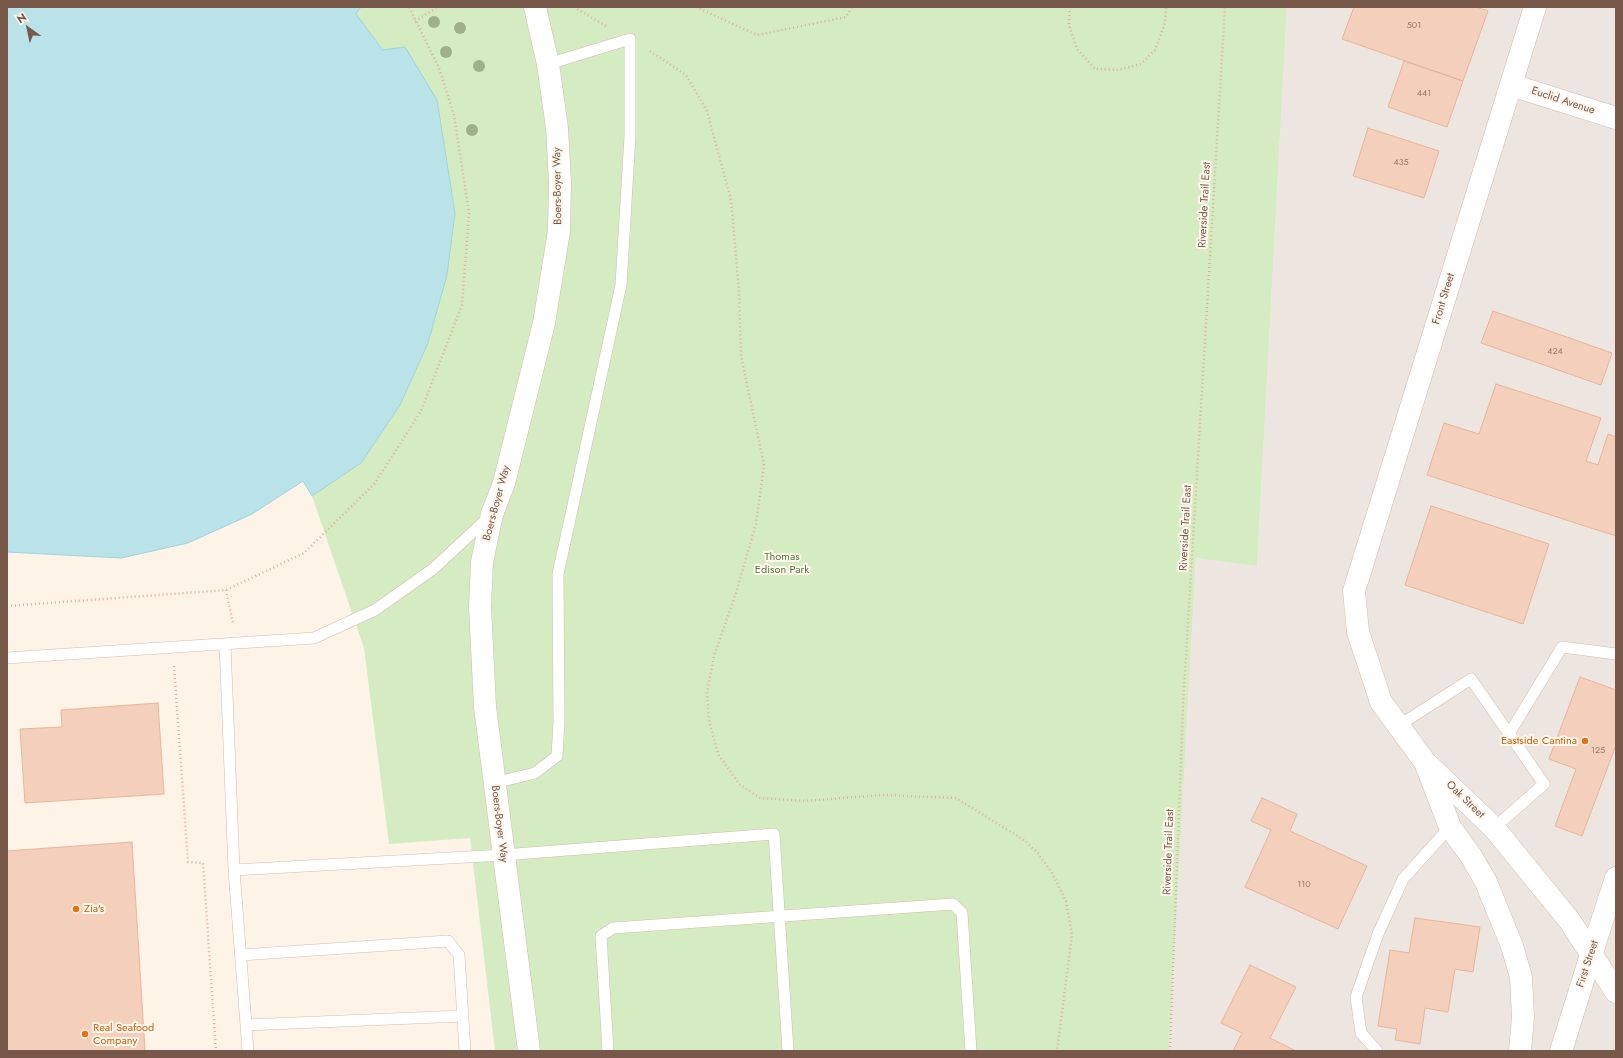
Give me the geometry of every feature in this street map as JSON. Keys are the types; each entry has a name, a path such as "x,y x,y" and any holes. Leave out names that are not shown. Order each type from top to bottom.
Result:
{"street":[{"name":"Boers-Boyer Way","path":"529,1051 485,707 480,607 482,562 492,514 504,482 544,323 559,231 560,182 557,135 548,64 535,7"},
{"name":"Front Street","path":"1354,591 1535,7"},
{"name":"Euclid Avenue","path":"1511,84 1616,118"},
{"name":"Oak Street","path":"1354,591 1358,632 1381,702 1425,762 1494,828 1569,920 1616,992"},
{"path":"1425,762 1450,827 1471,856 1486,882 1512,946 1521,977 1523,1017 1520,1051"},
{"name":"First Street","path":"1561,1051 1616,878"}],"lane":[{"path":"494,783 535,773 557,756 559,722 558,574 621,285 630,136 630,39 548,64"},
{"path":"7,658 314,638 375,610 433,570 492,514"},
{"path":"225,644 234,870 248,1051"},
{"path":"1509,734 1562,647 1616,654"},
{"path":"1398,726 1471,679 1544,784 1494,828"},
{"path":"1376,1051 1361,1033 1356,997 1378,934 1403,879 1450,827"},
{"path":"234,870 503,855 774,834 788,1051"},
{"path":"608,1051 601,936 614,928 953,904 962,913 971,1051"},
{"path":"241,956 448,941 459,955 465,1051"},
{"path":"246,1025 463,1016"}],"path":[{"path":"7,606 226,590 304,553 375,483 421,411 462,305 469,213 454,115 439,68 409,7"},
{"path":"415,21 438,7"},
{"path":"574,7 630,39 686,75 707,111 731,200 739,290 741,356 764,465 756,524 736,593 714,656 707,692 709,720 718,754 739,784 760,798 805,800 881,795 956,798 1024,840 1042,858 1066,901 1072,935 1057,1051"},
{"path":"696,7 757,36 846,17 852,7"},
{"path":"1070,7 1069,25 1077,49 1095,69 1118,70 1141,64 1155,50 1165,24 1166,7"},
{"name":"Riverside Trail East","path":"1170,1051 1183,706 1224,7"},
{"path":"226,590 237,643"},
{"path":"173,648 188,862 203,863 216,1051"}],"shaded area":[{"path":"1287,7 1616,7 1616,1051 1169,1051 1196,558 1257,565"}],"green space":[{"name":"Thomas Edison Park","path":"361,7 1287,7 1257,566 1196,558 1169,1051 495,1051 470,838 389,844 364,648 312,496 361,463 400,405 428,343 447,275 455,213 437,100 383,50 356,14"}],"water":[{"path":"7,7 361,7 356,14 383,50 405,47 437,100 455,213 447,275 428,343 400,405 361,463 312,496 303,481 252,514 188,543 121,558 7,552"}],"building":[{"path":"1354,7 1476,7 1488,11 1463,81 1342,39"},
{"path":"1404,61 1463,81 1447,127 1388,107"},
{"path":"1368,128 1439,151 1424,198 1353,176"},
{"path":"1493,311 1612,353 1601,385 1481,343"},
{"path":"1496,384 1601,418 1586,461 1598,465 1608,434 1616,437 1616,536 1427,475 1444,423 1479,434"},
{"path":"1431,506 1549,544 1523,624 1405,585"},
{"path":"1580,677 1616,690 1616,745 1582,836 1555,826 1576,769 1549,759"},
{"path":"158,703 164,794 25,803 20,729 62,727 61,710"},
{"path":"1262,798 1297,814 1290,831 1367,866 1338,929 1245,887 1271,830 1251,821"},
{"path":"132,842 145,1051 7,1051 7,851"},
{"path":"1415,918 1480,927 1473,972 1455,969 1448,1012 1425,1008 1420,1044 1395,1040 1397,1029 1378,1026 1390,950 1409,953"},
{"path":"1250,965 1296,987 1270,1038 1296,1051 1233,1051 1242,1033 1221,1023"}],"place":[{"name":"Eastside Cantina","path":"1585,741"},
{"name":"Zia's","path":"76,909"},
{"name":"Real Seafood Company","path":"85,1034"}]}
